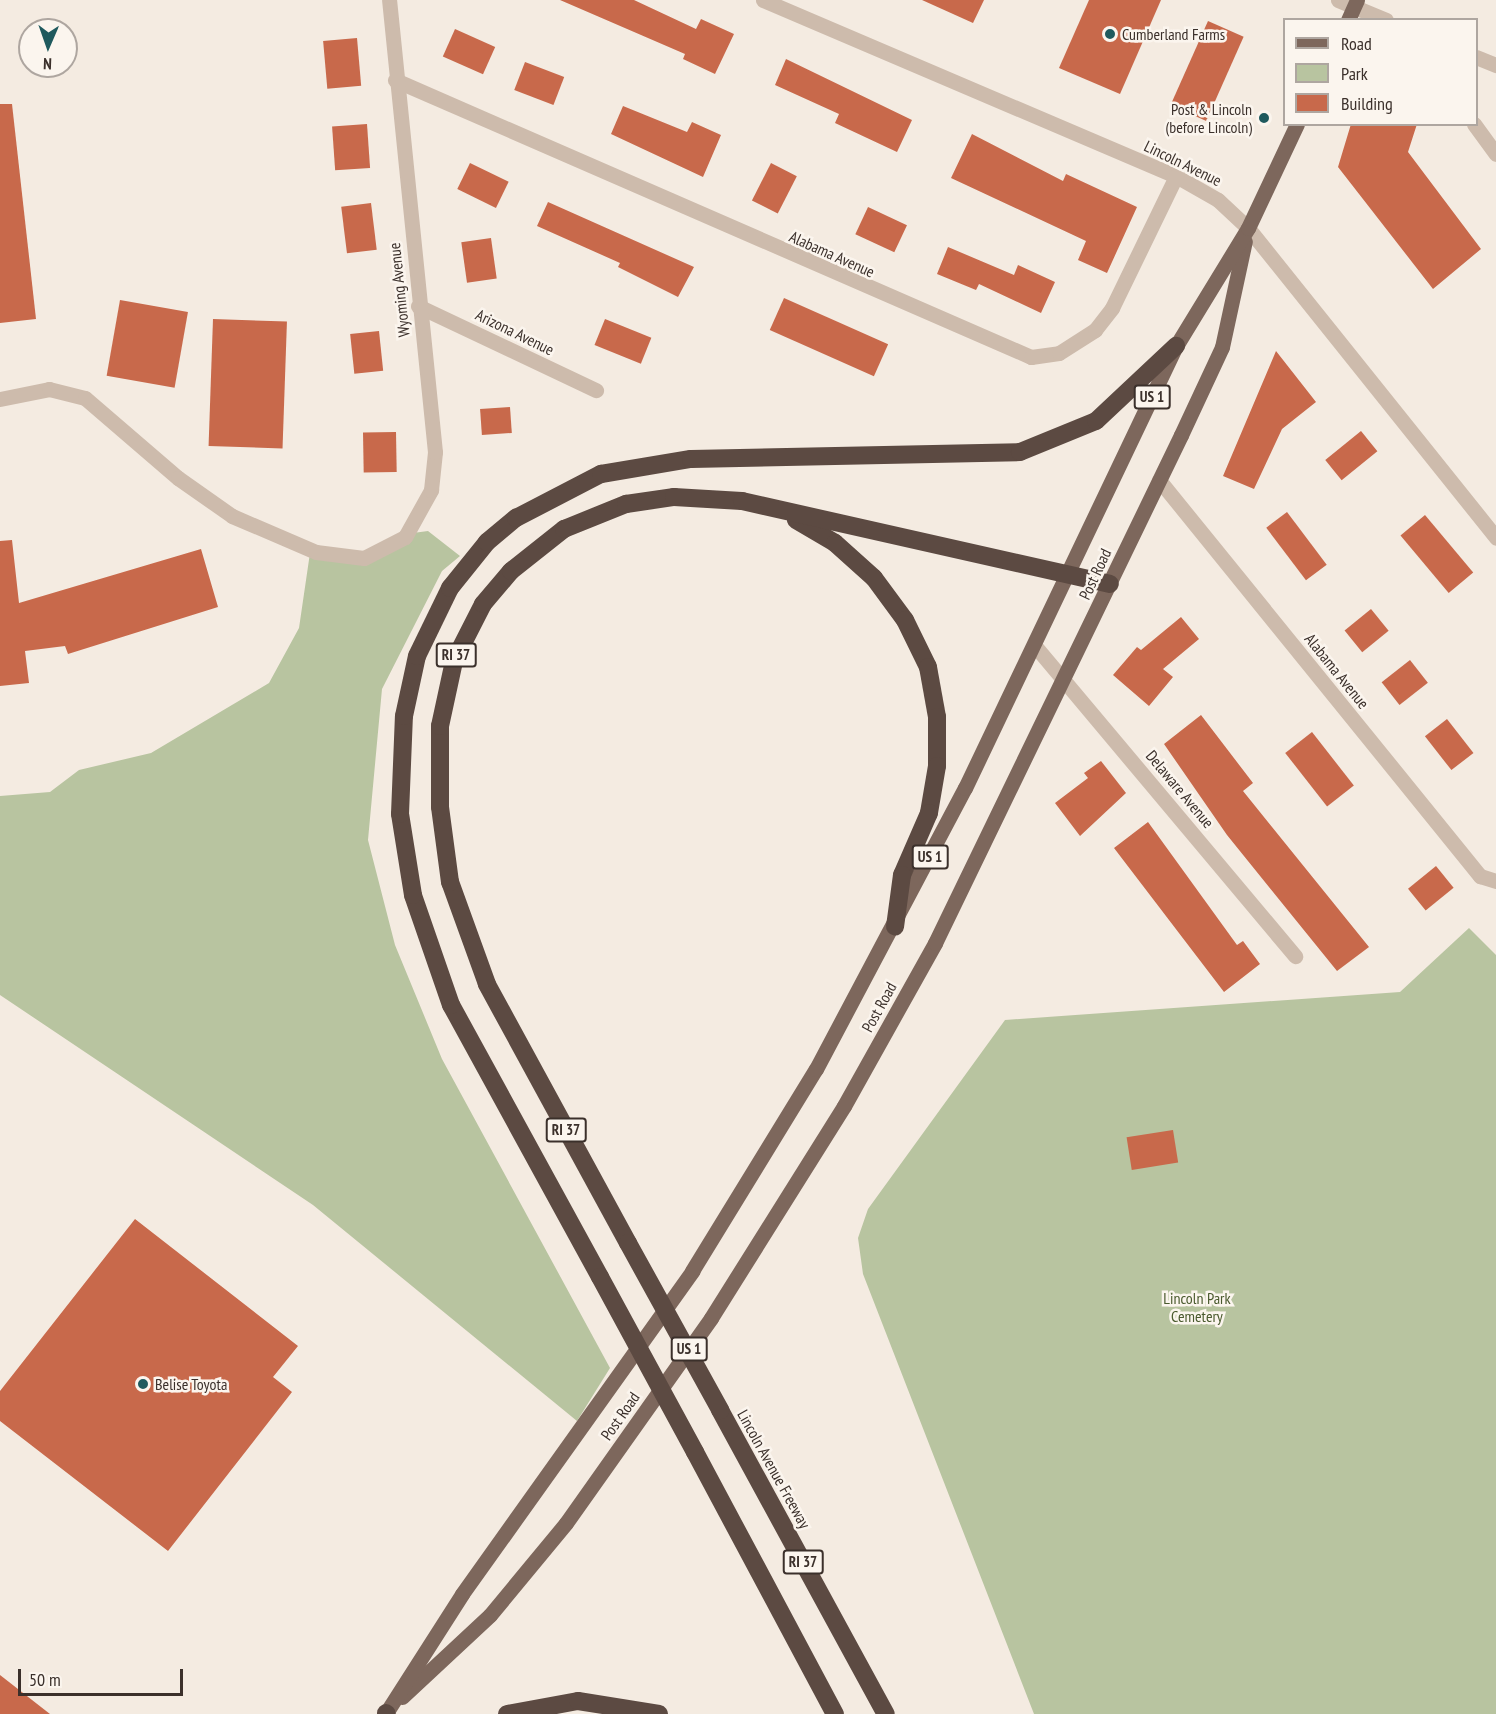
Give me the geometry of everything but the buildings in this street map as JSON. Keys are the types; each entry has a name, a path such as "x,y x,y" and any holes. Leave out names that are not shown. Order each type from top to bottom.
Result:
{"highway":[{"path":"835,1714 600,1276 451,1005 411,885 399,794 404,716 417,656 450,588 481,549 516,518 601,474 691,459 1020,452 1096,421 1176,346"},
{"name":"Lincoln Avenue Freeway","path":"764,507 674,497 626,504 564,529 511,571 483,604 454,662 443,703 438,750 442,833 465,932 500,1009 886,1714"},
{"path":"764,507 1069,573 1110,584"},
{"path":"764,507 811,527 854,559 890,597 928,668 937,717 937,766 929,813 902,875 895,927"},
{"path":"507,1714 578,1701 659,1714"}],"main road":[{"name":"Post Road","path":"386,1714 462,1593 692,1271 816,1069 895,927 1035,646 1176,346 1248,228 1296,126"},
{"name":"Post Road","path":"386,1714 490,1615 566,1523 711,1318 844,1106 935,943 1065,680 1222,347 1248,228"}],"street":[{"name":"Wyoming Avenue","path":"0,399 49,389 68,391 85,398 178,478 232,516 316,552 379,554 417,525 434,470 389,0"},
{"name":"Lincoln Avenue","path":"763,0 1176,176 1218,200 1248,228 1496,538"},
{"path":"1338,0 1353,9 1380,18"},
{"path":"1478,58 1496,65"},
{"name":"Alabama Avenue","path":"395,80 1031,357 1059,353 1095,330 1112,308 1176,176"},
{"path":"1475,126 1496,154"},
{"name":"Arizona Avenue","path":"418,306 596,390"},
{"name":"Alabama Avenue","path":"1160,480 1492,881"},
{"name":"Delaware Avenue","path":"1035,646 1295,956"}],"green space":[{"path":"428,531 460,556 442,571 382,689 368,840 395,945 442,1059 610,1368 577,1421 313,1205 0,995 0,796 50,792 79,770 151,753 269,683 299,628 311,546 364,552 398,535"},
{"name":"Lincoln Park Cemetery","path":"1469,928 1496,955 1496,1714 1034,1714 863,1274 858,1238 868,1209 1005,1020 1400,992"}],"place":[{"name":"Cumberland Farms","path":"1110,34"},
{"name":"Post & Lincoln (before Lincoln)","path":"1264,118"},
{"name":"Belise Toyota","path":"143,1384"}]}
